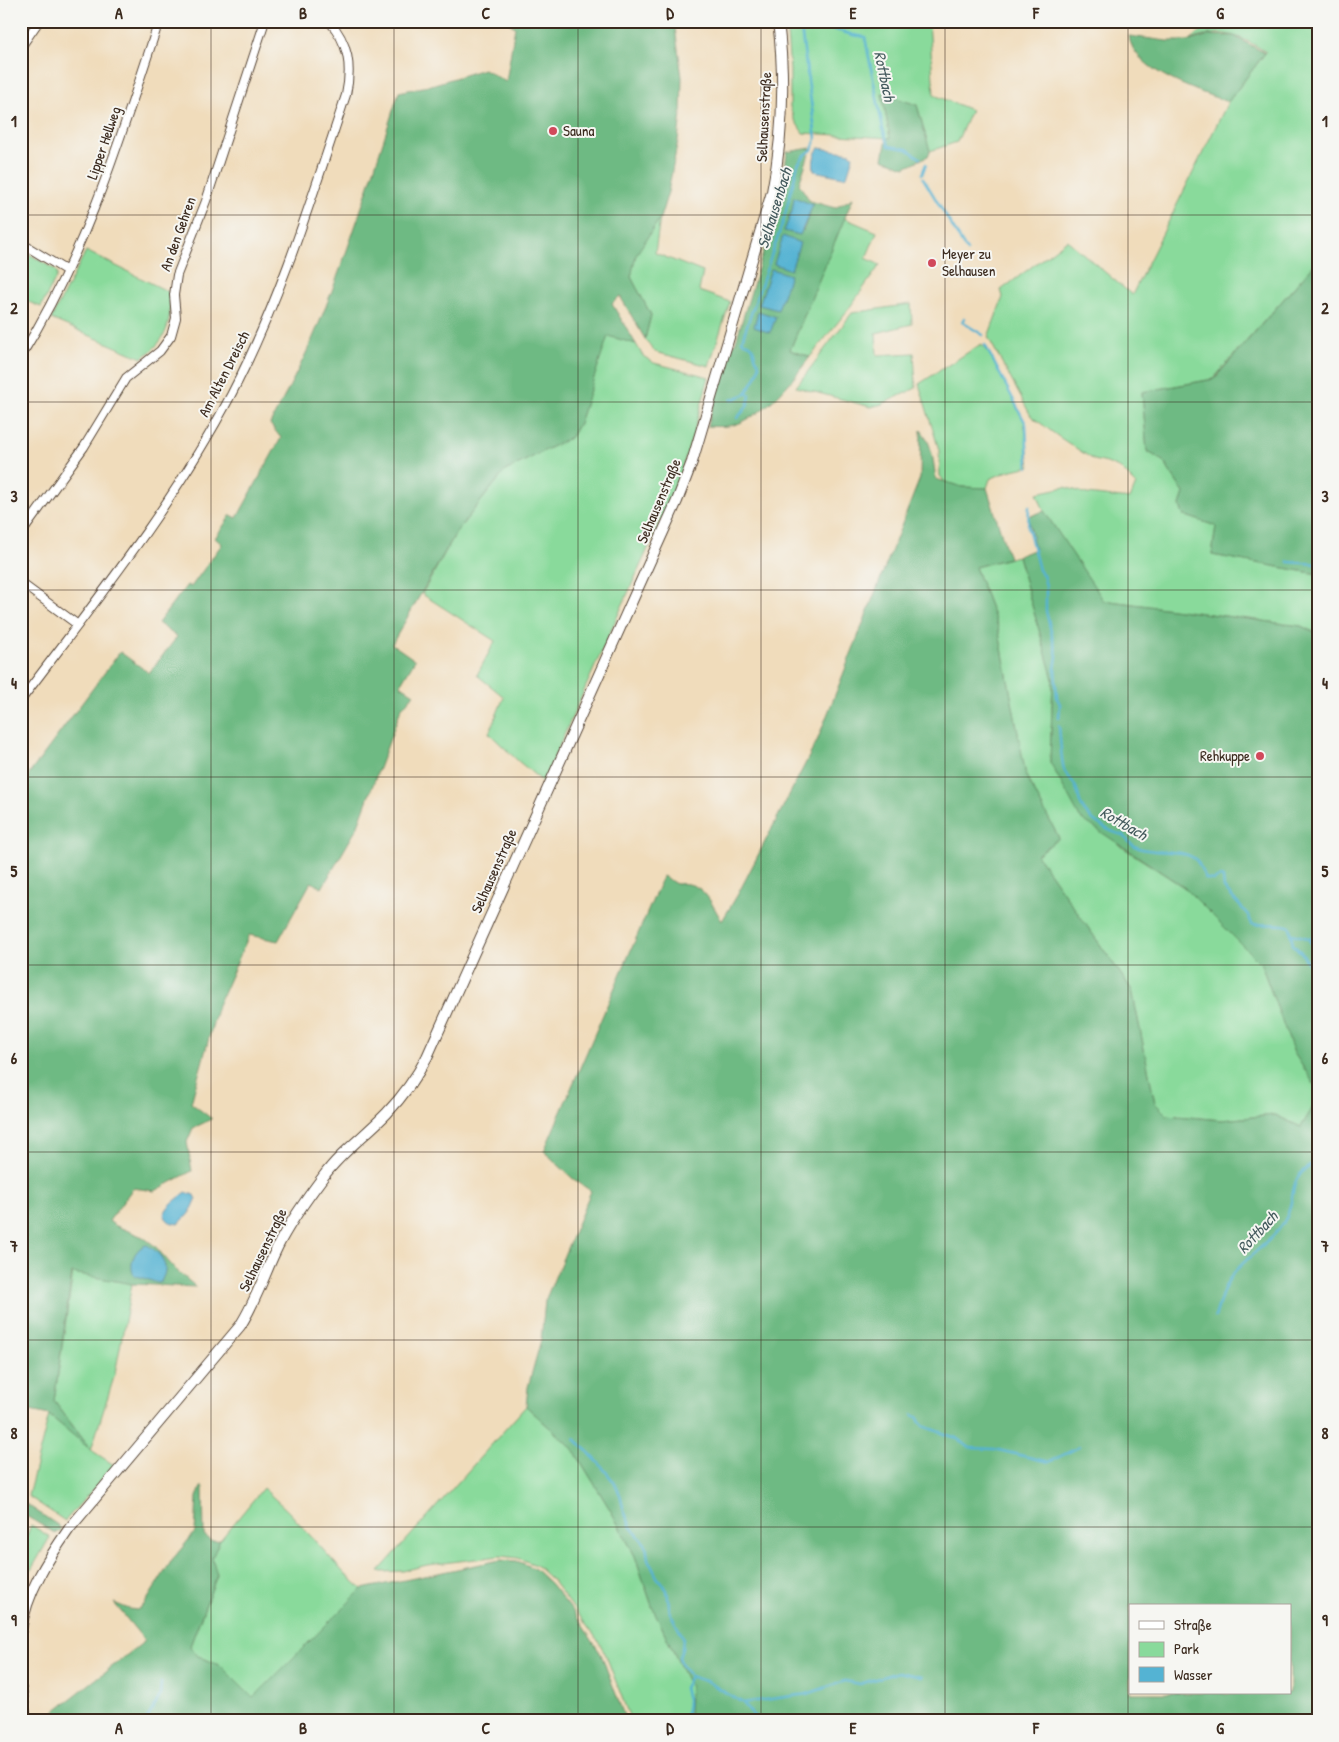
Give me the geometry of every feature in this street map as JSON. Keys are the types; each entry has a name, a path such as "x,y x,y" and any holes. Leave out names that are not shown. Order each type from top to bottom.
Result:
{"street":[{"path":"21,47 39,21"},
{"name":"Lipper Hellweg","path":"21,356 46,314 90,222 105,183 159,21"},
{"name":"An den Gehren","path":"21,534 84,448 126,378 160,350 171,336 176,318 174,294 177,275 206,201 265,21"},
{"name":"Am Alten Dreisch","path":"21,700 135,548 192,463 231,395 263,328 292,256 346,95 350,74 347,51 338,32 328,21"},
{"name":"Selhausenstraße","path":"21,1630 26,1608 38,1580 65,1535 240,1326 259,1292 281,1240 298,1211 324,1175 343,1154 387,1113 404,1094 427,1057 677,501 692,462 776,174 782,71 778,21"},
{"path":"21,29 30,35"},
{"path":"21,243 67,271"},
{"path":"21,582 78,625"},
{"path":"21,1689 26,1721"}],"green space":[{"path":"506,21 674,21 682,77 678,140 668,192 660,218 636,255 631,277 651,315 645,339 620,296 612,304 636,344 608,336 579,423 571,437 505,471 457,531 392,644 415,660 400,685 414,694 401,709 357,828 322,888 311,882 278,941 249,935 218,1005 191,1103 212,1119 193,1128 187,1142 192,1171 155,1191 133,1188 109,1221 143,1237 155,1246 175,1269 196,1287 132,1284 72,1273 54,1401 91,1450 49,1415 21,1409 21,787 120,652 149,673 177,637 158,623 187,585 191,587 222,544 215,538 231,515 237,518 281,438 270,424 308,349 334,286 399,92 428,86 484,69 506,82 515,27"},
{"path":"786,21 929,21 934,95 971,110 957,142 930,151 917,105 882,94 890,138 803,133 794,119 790,107 790,70"},
{"path":"1214,21 1318,21 1318,260 1213,379 1142,392 1147,451 1163,461 1184,493 1180,505 1183,515 1216,526 1212,555 1318,574 1318,634 1301,626 1110,601 1104,602 1044,511 1037,493 1065,487 1087,494 1130,499 1136,484 1121,469 1094,460 1031,416 988,337 1003,297 1001,290 1067,240 1132,295 1228,102 1266,52 1247,41 1230,35 1212,34 1190,40"},
{"path":"1209,35 1234,36 1265,53 1228,102 1185,86 1154,69 1142,60 1133,48 1129,36 1167,41 1190,41"},
{"path":"882,93 917,105 930,151 928,156 905,167 883,159 887,138 890,138"},
{"path":"811,148 799,184 810,201 835,208 853,198 790,350 810,357 780,394 762,410 734,425 707,426 731,348 735,344 771,226 785,169 787,152","holes":["792,211 810,212 803,231 788,218"]},
{"path":"660,218 655,253 703,272 699,291 730,302 709,366 655,352 645,339 651,315 631,277 635,255"},
{"path":"844,218 877,232 866,258 880,265 847,311 810,357 790,350"},
{"path":"21,249 57,272 57,276 41,307 21,299"},
{"path":"86,251 169,292 170,312 166,330 158,344 142,358 51,319"},
{"path":"1318,260 1318,574 1212,555 1216,526 1183,515 1180,505 1184,493 1163,461 1147,451 1142,392 1214,379"},
{"path":"911,304 912,324 876,333 877,355 914,353 916,388 882,404 871,407 796,387 852,313"},
{"path":"608,335 636,344 643,356 654,363 709,377 677,484 543,782 489,733 504,697 477,675 495,641 422,594 457,531 505,471 571,437 579,423"},
{"path":"981,344 989,353 1024,420 1030,466 1008,471 990,479 987,488 962,487 945,482 940,476 939,450 919,384"},
{"path":"921,430 930,447 936,479 962,487 987,488 1009,558 975,567 998,627 1026,776 1059,838 1037,855 1132,990 1155,1103 1167,1115 1221,1120 1275,1115 1301,1127 1318,1099 1318,1721 689,1721 690,1687 652,1606 635,1556 611,1511 573,1449 526,1406 528,1387 541,1340 545,1301 591,1191 572,1178 544,1151 663,876 676,884 693,885 700,889 710,900 722,921 738,894 817,741 920,478"},
{"path":"1044,511 1104,601 1301,626 1318,634 1318,1090 1294,1053 1261,964 1185,888 1080,818 1050,762 1053,679 1018,556 1035,549 1028,517"},
{"path":"1018,556 1053,679 1050,762 1119,845 1185,888 1261,964 1294,1053 1318,1090 1318,1099 1301,1127 1275,1115 1221,1120 1167,1115 1155,1103 1132,990 1037,855 1059,838 1026,776 998,627 975,567"},
{"path":"73,1272 132,1284 115,1374 91,1450 114,1465 65,1521 28,1496 49,1415 89,1447 54,1401"},
{"path":"526,1406 573,1449 611,1511 635,1556 652,1606 690,1687 689,1721 631,1721 605,1653 597,1639 552,1580 536,1565 518,1558 500,1556 427,1565 403,1571 379,1571"},
{"path":"201,1487 203,1487 204,1535 212,1541 220,1540 212,1558 217,1575 190,1646 196,1655 221,1666 253,1698 362,1589 500,1560 517,1561 534,1568 550,1583 575,1614 601,1654 626,1721 42,1721 145,1641 114,1603 137,1610 144,1605 172,1560 195,1532 197,1497"},
{"path":"263,1488 288,1511 345,1574 362,1589 253,1699 221,1666 196,1655 190,1646 217,1575 212,1558 217,1544"},
{"path":"26,1504 59,1526 61,1530 56,1533 53,1532 21,1513 21,1506 24,1509"},
{"path":"31,1525 50,1537 21,1589 21,1550"}],"water":[{"path":"819,148 851,153 853,157 847,176 843,177 814,171 815,156"},
{"path":"794,197 813,205 800,235 784,231 792,211"},
{"path":"783,236 800,243 791,270 774,264"},
{"path":"771,269 790,275 778,310 759,305"},
{"path":"758,311 776,317 770,333 754,327"},
{"path":"186,1192 194,1195 196,1200 193,1207 178,1224 170,1222 164,1214 166,1210"},
{"path":"147,1245 157,1252 164,1263 165,1274 161,1282 158,1283 134,1275 132,1271 132,1262 136,1253 143,1246"}],"waterway":[{"name":"Selhausenbach","path":"737,418 747,406 750,395 746,393 755,379 759,368 752,347 742,340 783,222 798,164 812,150 816,139 800,21"},
{"name":"Rottbach","path":"806,21 865,37 883,129 889,146 907,149 920,158"},
{"name":"Rottbach","path":"922,174 926,164"},
{"name":"Rottbach","path":"923,178 967,251"},
{"name":"Rottbach","path":"964,318 962,322 983,335"},
{"name":"Rottbach","path":"985,345 1026,424 1028,467"},
{"name":"Selhausenbach","path":"731,400 746,394"},
{"name":"Rottbach","path":"1029,506 1028,527 1039,570 1043,575 1046,586 1046,611 1057,656 1055,669 1057,698 1060,704 1059,718"},
{"path":"1288,562 1318,564"},
{"name":"Rottbach","path":"1059,726 1064,768 1066,774 1076,787 1081,805 1088,815 1106,828 1124,835 1130,843 1138,848 1177,853 1195,859 1206,879 1223,878 1224,888 1248,915 1252,924 1290,927 1293,945 1302,953 1308,963 1318,965"},
{"name":"Rottbach","path":"1292,934 1308,938 1318,937"},
{"name":"Rottbach","path":"1308,938 1311,943 1318,947"},
{"name":"Rottbach","path":"1318,1158 1314,1169 1318,1181"},
{"name":"Rottbach","path":"1215,1317 1222,1294 1230,1279 1239,1267 1279,1229 1291,1205 1295,1182 1305,1170 1314,1164"},
{"path":"913,1415 917,1417 923,1426 956,1438 970,1448 994,1449 1049,1462 1079,1447"},
{"path":"575,1439 599,1463 614,1482 631,1527 646,1545 648,1559 657,1577 667,1590 670,1613 683,1637 679,1657 682,1665 690,1676 708,1682 743,1703 758,1721"},
{"path":"743,1703 807,1694 845,1681 860,1684 898,1672 922,1677"},
{"path":"685,1721 688,1703 684,1688 690,1676"},
{"name":"Selhausenbach","path":"146,1721 160,1696 161,1683"}],"place":[{"name":"Sauna","path":"553,131"},
{"name":"Meyer zu Selhausen","path":"932,263"},
{"name":"Rehkuppe","path":"1260,756"}]}
